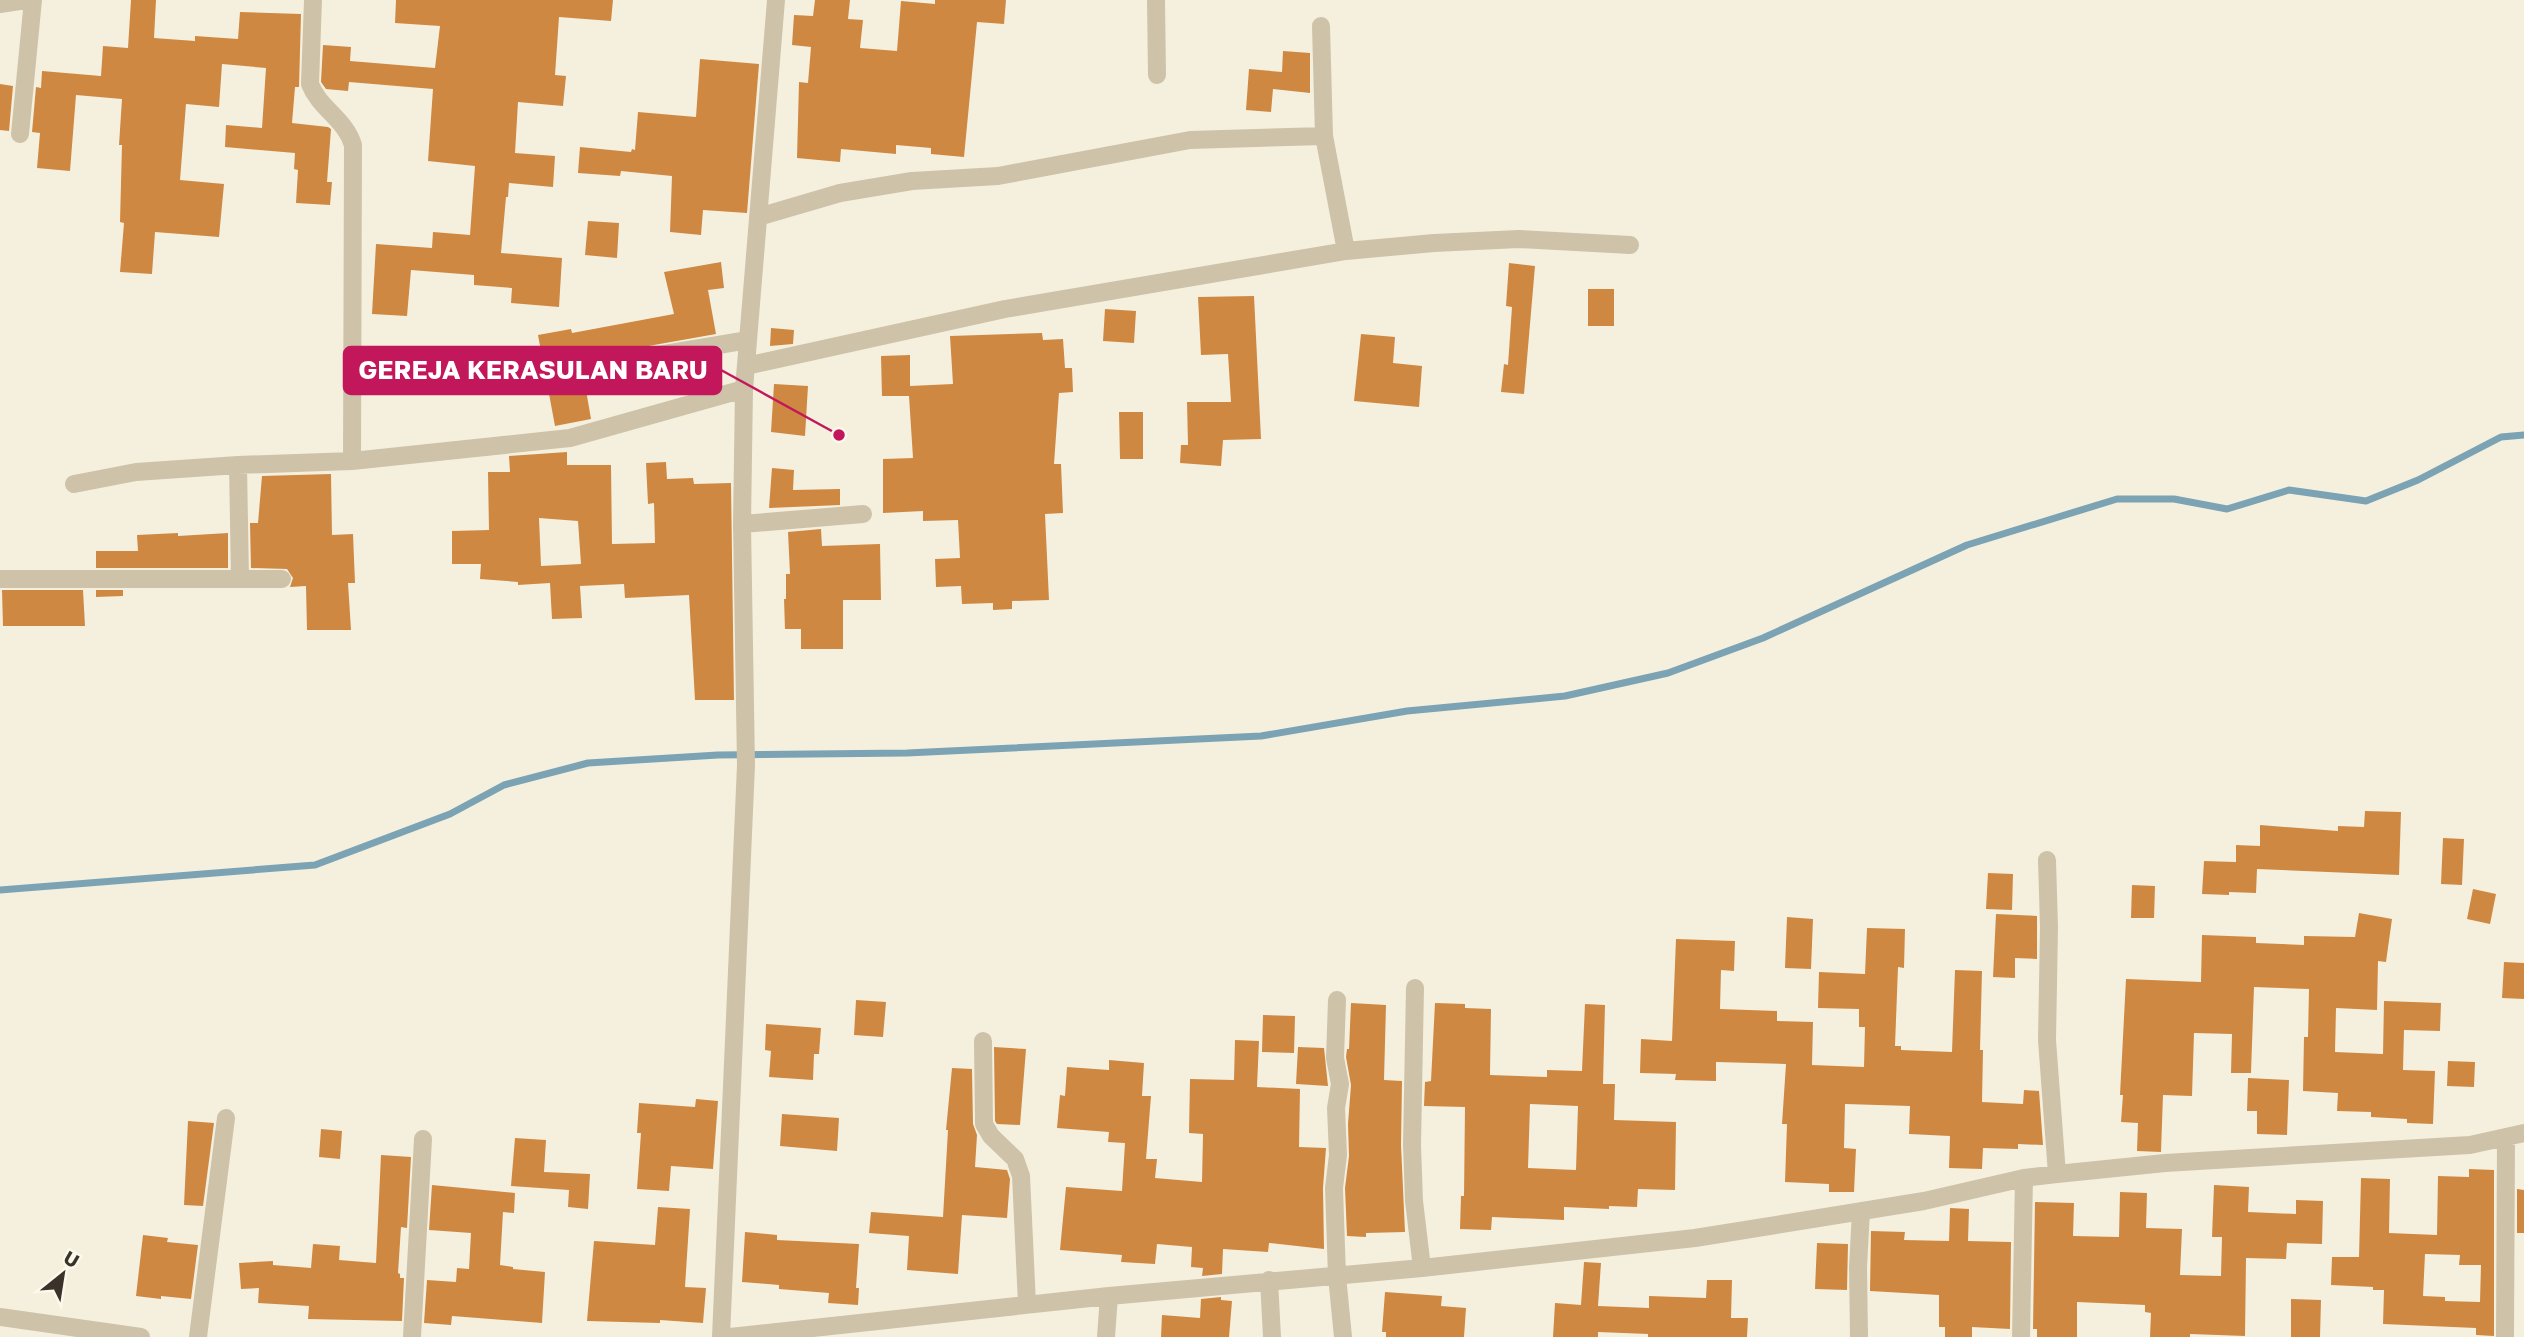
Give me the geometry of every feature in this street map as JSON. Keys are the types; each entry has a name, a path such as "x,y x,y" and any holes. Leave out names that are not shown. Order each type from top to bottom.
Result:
{"street":[{"path":"0,4 26,0"},
{"path":"20,134 33,0"},
{"path":"313,0 310,84 315,94 345,128 353,145 352,461"},
{"path":"721,1337 746,765 742,524 744,389 776,0"},
{"path":"1156,0 1157,75"},
{"path":"1321,26 1324,136 1346,251"},
{"path":"758,217 840,192 912,181 998,176 1190,140 1324,136"},
{"path":"746,366 1005,309 1346,251 1519,239 1630,246"},
{"path":"598,365 748,340"},
{"path":"74,484 136,472 352,461 570,438 744,389"},
{"path":"238,465 240,579"},
{"path":"742,524 863,514"},
{"path":"0,579 282,579"},
{"path":"2047,860 2047,1040 2057,1174"},
{"path":"1415,988 1412,1145 1414,1201 1422,1268"},
{"path":"1337,1000 1335,1058 1340,1084 1336,1108 1338,1155 1334,1188 1337,1276 1343,1337"},
{"path":"983,1041 984,1124 991,1136 1015,1159 1021,1176 1027,1304"},
{"path":"198,1337 226,1118"},
{"path":"730,1337 839,1331 1027,1304 1422,1268 1695,1238 1924,1201 2024,1178 2057,1174 2165,1163 2470,1145 2524,1133"},
{"path":"412,1337 423,1139"},
{"path":"2505,1337 2506,1139"},
{"path":"2021,1337 2024,1178"},
{"path":"1858,1337 1861,1212"},
{"path":"1269,1280 1272,1337"},
{"path":"1106,1337 1109,1296"},
{"path":"0,1317 141,1337"}],"building":[{"path":"131,0 156,0 154,38 195,41 195,36 238,39 240,12 301,14 299,87 295,87 292,123 331,129 327,182 332,182 330,205 296,203 298,170 294,169 295,153 225,147 226,125 262,128 266,68 222,64 219,107 186,104 180,180 224,184 219,237 155,232 152,274 120,272 124,223 120,222 122,145 119,145 122,99 76,95 70,171 37,168 40,133 32,132 36,87 41,88 42,71 101,76 103,46 128,48"},
{"path":"396,0 613,0 611,21 559,17 555,75 566,76 563,106 518,102 515,153 555,156 553,187 509,183 501,253 562,258 559,307 511,303 512,288 474,285 474,275 411,270 407,316 372,314 376,244 432,248 433,232 470,235 475,166 428,161 433,89 349,82 348,91 326,89 321,82 323,45 351,47 350,61 435,68 440,26 395,23"},
{"path":"815,0 850,0 848,19 863,20 860,48 897,51 901,1 935,4 935,0 1006,0 1004,24 977,22 964,157 931,154 931,148 896,145 896,154 841,149 840,162 797,158 799,82 808,83 811,47 792,45 794,15 813,16"},
{"path":"1283,51 1310,53 1310,93 1273,89 1271,112 1246,110 1249,69 1282,72"},
{"path":"700,59 759,64 747,213 703,210 701,235 670,232 672,176 621,171 620,176 578,173 580,147 631,152 632,149 635,150 638,112 696,117"},
{"path":"0,84 13,86 9,131 0,130"},
{"path":"588,221 619,223 617,258 585,255"},
{"path":"721,262 724,288 708,290 716,334 592,356 588,366 582,367 591,419 555,426 538,335 571,329 572,333 674,314 664,272"},
{"path":"1509,263 1535,266 1524,394 1501,392 1504,364 1508,365 1512,307 1506,306"},
{"path":"1588,289 1614,289 1614,326 1588,326"},
{"path":"1254,296 1261,439 1223,440 1221,466 1180,463 1181,445 1188,445 1187,402 1231,402 1228,354 1201,355 1198,297"},
{"path":"1105,309 1136,311 1134,343 1103,341"},
{"path":"771,328 794,330 793,344 770,346"},
{"path":"1042,333 1043,340 1063,339 1065,368 1072,368 1073,392 1059,393 1054,464 1061,464 1063,513 1045,514 1049,600 1012,601 1012,609 993,610 993,603 962,604 961,586 936,587 935,559 960,558 958,520 923,521 923,511 883,513 883,459 913,458 909,396 882,396 881,356 910,355 910,386 953,384 950,336"},
{"path":"1361,334 1395,337 1393,363 1422,366 1419,407 1354,401"},
{"path":"774,384 808,386 805,436 771,432"},
{"path":"1119,412 1143,412 1143,459 1120,459"},
{"path":"567,452 567,465 611,465 612,544 655,543 654,503 648,504 646,463 666,462 667,479 693,478 694,484 731,483 734,700 695,700 689,595 625,598 624,584 580,586 582,618 552,619 550,583 518,585 518,582 480,579 481,564 452,564 452,531 489,530 488,472 510,472 509,456","holes":["539,518 578,521 581,564 541,566"]},
{"path":"772,468 794,470 793,490 840,489 840,505 769,508"},
{"path":"331,474 332,535 353,534 355,583 348,583 351,630 307,630 306,586 290,587 293,578 287,569 251,568 250,523 258,523 262,476"},
{"path":"821,529 822,546 880,544 881,600 843,600 843,649 801,649 801,629 785,629 786,574 790,574 788,532"},
{"path":"178,533 178,536 228,533 228,568 96,568 96,551 138,551 137,535"},
{"path":"2,590 83,590 85,626 3,626"},
{"path":"96,590 123,590 123,596 96,597"},
{"path":"2365,811 2401,812 2399,875 2257,869 2256,893 2202,894 2204,861 2236,862 2236,845 2260,846 2260,825 2338,831 2338,826 2364,827"},
{"path":"2443,838 2464,839 2462,885 2441,884"},
{"path":"1988,873 2013,874 2012,910 1986,909"},
{"path":"2132,885 2155,886 2154,918 2131,918"},
{"path":"2473,889 2496,894 2490,924 2467,919"},
{"path":"2359,913 2392,919 2386,962 2378,961 2377,1010 2336,1008 2335,1052 2383,1054 2384,1001 2441,1003 2440,1031 2404,1030 2403,1070 2435,1071 2433,1124 2371,1117 2371,1112 2337,1111 2338,1093 2303,1091 2304,1037 2308,1037 2309,989 2254,987 2251,1073 2231,1073 2232,1034 2194,1033 2192,1096 2163,1095 2161,1152 2137,1151 2138,1123 2121,1122 2126,979 2201,982 2202,935 2256,937 2256,943 2304,945 2304,936 2355,937"},
{"path":"1996,914 2037,916 2037,959 2015,958 2015,978 1993,977"},
{"path":"1787,917 1813,919 1811,969 1785,968"},
{"path":"1867,928 1905,929 1904,968 1898,967 1895,1046 1901,1046 1901,1050 1952,1052 1955,970 1982,971 1982,1102 2023,1104 2024,1090 2039,1091 2043,1145 2018,1144 2018,1149 1983,1148 1982,1169 1949,1168 1950,1136 1909,1134 1910,1106 1845,1104 1844,1148 1856,1149 1854,1192 1829,1192 1829,1184 1785,1182 1787,1124 1782,1124 1786,1064 1716,1062 1716,1081 1675,1080 1676,1074 1640,1073 1641,1039 1672,1041 1676,939 1735,941 1734,971 1721,970 1720,1009 1777,1011 1777,1021 1813,1022 1812,1065 1864,1067 1865,1027 1859,1027 1859,1009 1818,1008 1819,972 1865,974"},
{"path":"2504,962 2524,963 2524,999 2502,998"},
{"path":"856,1000 886,1002 883,1037 854,1035"},
{"path":"1351,1003 1386,1005 1384,1080 1402,1081 1401,1145 1405,1232 1366,1233 1366,1237 1347,1236 1345,1188 1349,1156 1351,1085 1346,1057 1349,1049"},
{"path":"1435,1003 1465,1004 1465,1008 1491,1009 1490,1075 1547,1077 1547,1070 1582,1071 1585,1004 1605,1005 1603,1084 1615,1084 1614,1120 1676,1122 1675,1190 1638,1189 1637,1207 1564,1207 1564,1220 1492,1217 1491,1230 1460,1229 1461,1196 1464,1196 1465,1107 1424,1106 1425,1082 1431,1081","holes":["1530,1104 1578,1106 1576,1170 1528,1168"]},
{"path":"1263,1015 1295,1016 1294,1053 1262,1052"},
{"path":"766,1024 821,1028 819,1054 814,1054 813,1080 769,1077 771,1051 765,1050"},
{"path":"1235,1040 1259,1041 1257,1087 1300,1089 1299,1147 1326,1148 1323,1188 1324,1249 1269,1243 1268,1252 1223,1249 1222,1274 1202,1276 1203,1268 1191,1267 1192,1247 1157,1244 1155,1264 1121,1262 1122,1255 1060,1250 1066,1187 1122,1191 1125,1143 1108,1142 1109,1132 1057,1128 1060,1095 1065,1096 1067,1067 1109,1070 1109,1060 1144,1063 1142,1096 1151,1096 1146,1159 1157,1159 1155,1178 1202,1182 1203,1134 1189,1133 1190,1079 1234,1080"},
{"path":"994,1047 1026,1049 1020,1125 997,1124 995,1121"},
{"path":"1298,1047 1324,1048 1328,1086 1296,1084"},
{"path":"2448,1061 2475,1062 2474,1087 2447,1086"},
{"path":"952,1068 972,1069 973,1124 977,1135 975,1167 1007,1170 1010,1179 1007,1218 962,1215 958,1274 907,1270 909,1236 869,1233 871,1212 943,1217 946,1130"},
{"path":"2248,1078 2289,1080 2287,1135 2257,1134 2257,1111 2247,1111"},
{"path":"696,1099 718,1101 713,1169 671,1166 669,1191 637,1189 641,1133 637,1133 639,1103 695,1107"},
{"path":"782,1114 839,1118 837,1151 780,1146"},
{"path":"188,1121 214,1123 203,1206 184,1205"},
{"path":"321,1129 342,1131 340,1159 319,1157"},
{"path":"515,1138 546,1140 544,1172 590,1174 588,1209 568,1207 569,1190 511,1186"},
{"path":"381,1155 411,1157 407,1228 401,1227 398,1273 400,1278 404,1278 402,1321 308,1319 309,1306 258,1303 259,1288 241,1289 239,1263 273,1261 273,1265 311,1268 313,1244 340,1246 339,1260 376,1263"},
{"path":"2469,1169 2494,1170 2494,1336 2476,1335 2476,1328 2383,1324 2384,1290 2331,1285 2332,1257 2359,1257 2361,1178 2390,1179 2389,1233 2437,1235 2438,1176 2469,1177","holes":["2425,1254 2460,1255 2459,1265 2481,1265 2480,1302 2445,1301 2445,1297 2423,1296"]},
{"path":"432,1185 515,1193 514,1213 503,1212 500,1265 545,1272 542,1323 452,1316 451,1325 424,1323 427,1280 456,1282 457,1268 469,1269 471,1233 429,1230"},
{"path":"2214,1185 2249,1187 2248,1212 2296,1214 2296,1200 2323,1201 2322,1244 2287,1243 2286,1259 2246,1258 2245,1336 2190,1334 2190,1337 2150,1337 2151,1313 2145,1312 2145,1305 2077,1302 2077,1337 2037,1337 2037,1329 2033,1329 2035,1202 2074,1203 2073,1236 2119,1237 2120,1192 2147,1193 2146,1228 2182,1229 2180,1275 2221,1276 2222,1237 2212,1237"},
{"path":"2517,1189 2524,1190 2524,1233 2517,1233"},
{"path":"658,1207 690,1209 685,1287 706,1288 703,1323 660,1320 660,1323 587,1321 594,1241 655,1245"},
{"path":"1950,1208 1969,1209 1968,1241 2011,1242 2010,1329 1972,1327 1972,1337 1945,1337 1945,1327 1939,1327 1939,1295 1870,1291 1871,1231 1905,1232 1904,1240 1949,1241"},
{"path":"745,1232 777,1235 777,1240 859,1244 856,1288 859,1288 858,1305 828,1303 829,1293 779,1289 779,1285 742,1282"},
{"path":"143,1235 168,1238 167,1242 198,1245 191,1299 136,1296"},
{"path":"1817,1243 1848,1244 1847,1290 1815,1289"},
{"path":"1584,1262 1601,1263 1598,1306 1649,1308 1649,1296 1706,1298 1707,1280 1732,1280 1731,1318 1748,1318 1747,1337 1648,1337 1648,1334 1598,1332 1598,1337 1553,1337 1555,1303 1581,1305"},
{"path":"1385,1292 1442,1296 1441,1306 1466,1308 1464,1337 1386,1337 1386,1332 1382,1332"},
{"path":"1221,1297 1221,1300 1232,1301 1229,1337 1161,1337 1162,1315 1200,1318 1201,1299"},
{"path":"2291,1299 2321,1300 2320,1337 2291,1337"}],"waterway":[{"path":"0,890 315,865 450,814 504,785 588,763 718,755 907,753 1261,736 1407,711 1565,696 1668,673 1763,638 1967,545 2117,499 2174,499 2227,509 2289,490 2366,501 2418,480 2501,437 2524,435"}],"place":[{"name":"GEREJA KERASULAN BARU","path":"839,435"}]}
